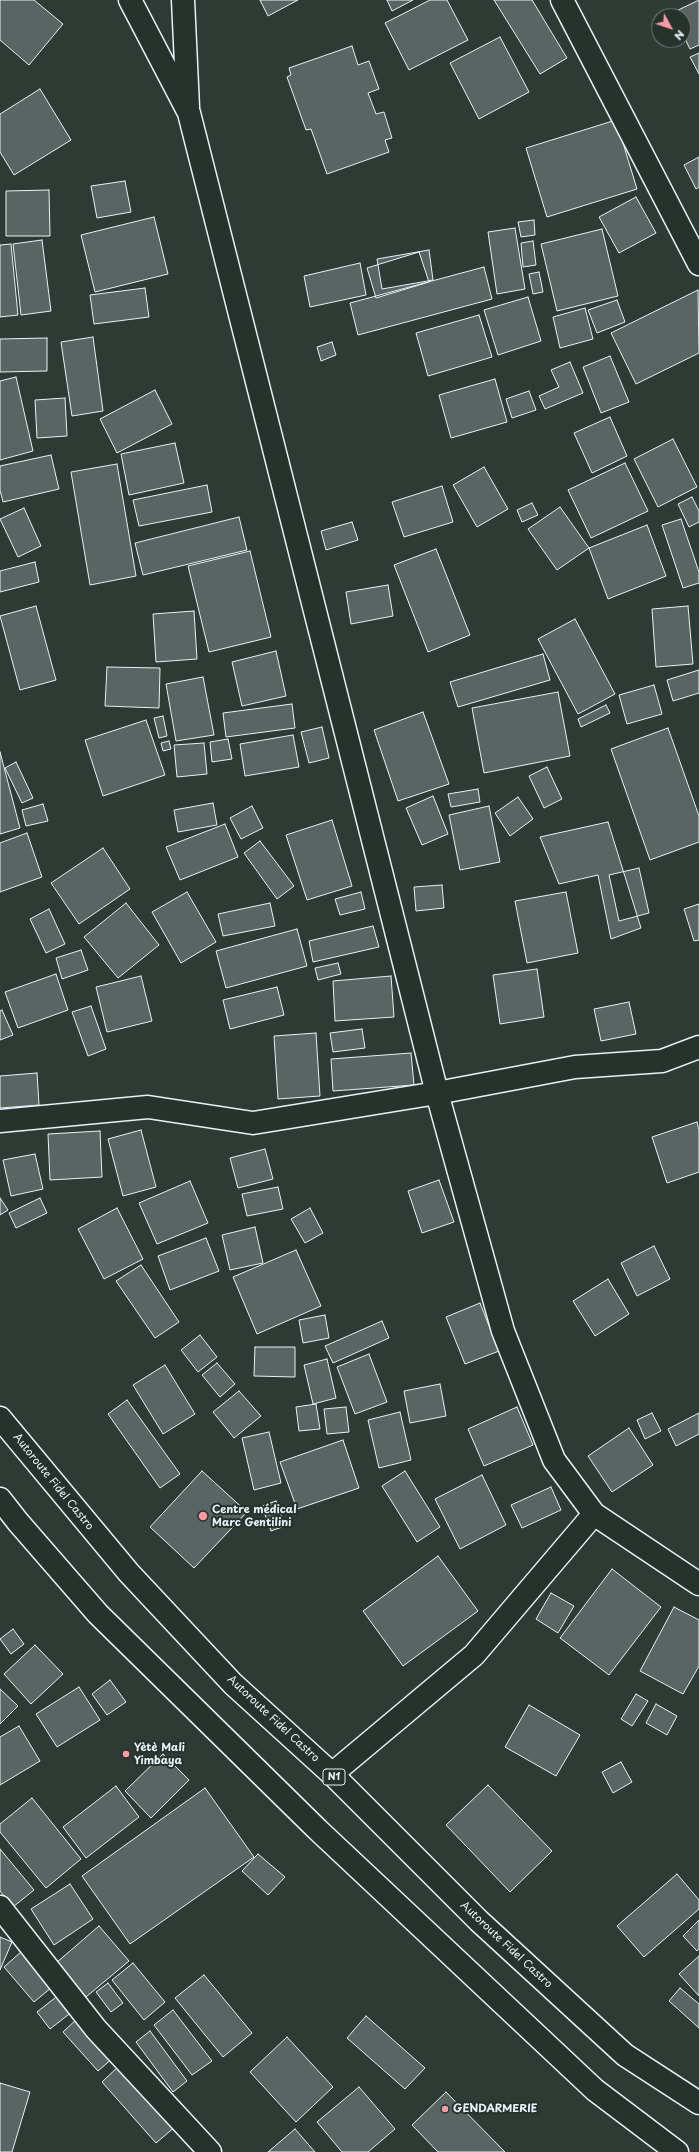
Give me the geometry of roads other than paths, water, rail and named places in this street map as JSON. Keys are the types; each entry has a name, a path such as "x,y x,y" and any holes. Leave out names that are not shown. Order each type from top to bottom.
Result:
{"main road":[{"path":"130,0 189,113"},
{"path":"183,0 189,113 437,1094 503,1331 554,1460 594,1514 699,1584"},
{"path":"562,0 699,264"},
{"path":"0,1121 148,1106 253,1123 437,1094 575,1067 662,1061 699,1047"},
{"name":"Autoroute Fidel Castro","path":"0,1418 129,1574 233,1684 332,1774 479,1921 625,2056 699,2103"},
{"path":"0,1499 18,1522 98,1614 324,1835 595,2090 678,2152"},
{"path":"332,1774 474,1655 594,1514"},
{"path":"0,1906 96,2029 210,2152"}],"place":[{"name":"Centre médical Marc Gentilini","path":"203,1516"},
{"name":"Yètè Mali Yimbaya","path":"126,1754"},
{"name":"GENDARMERIE","path":"445,2109"}]}
